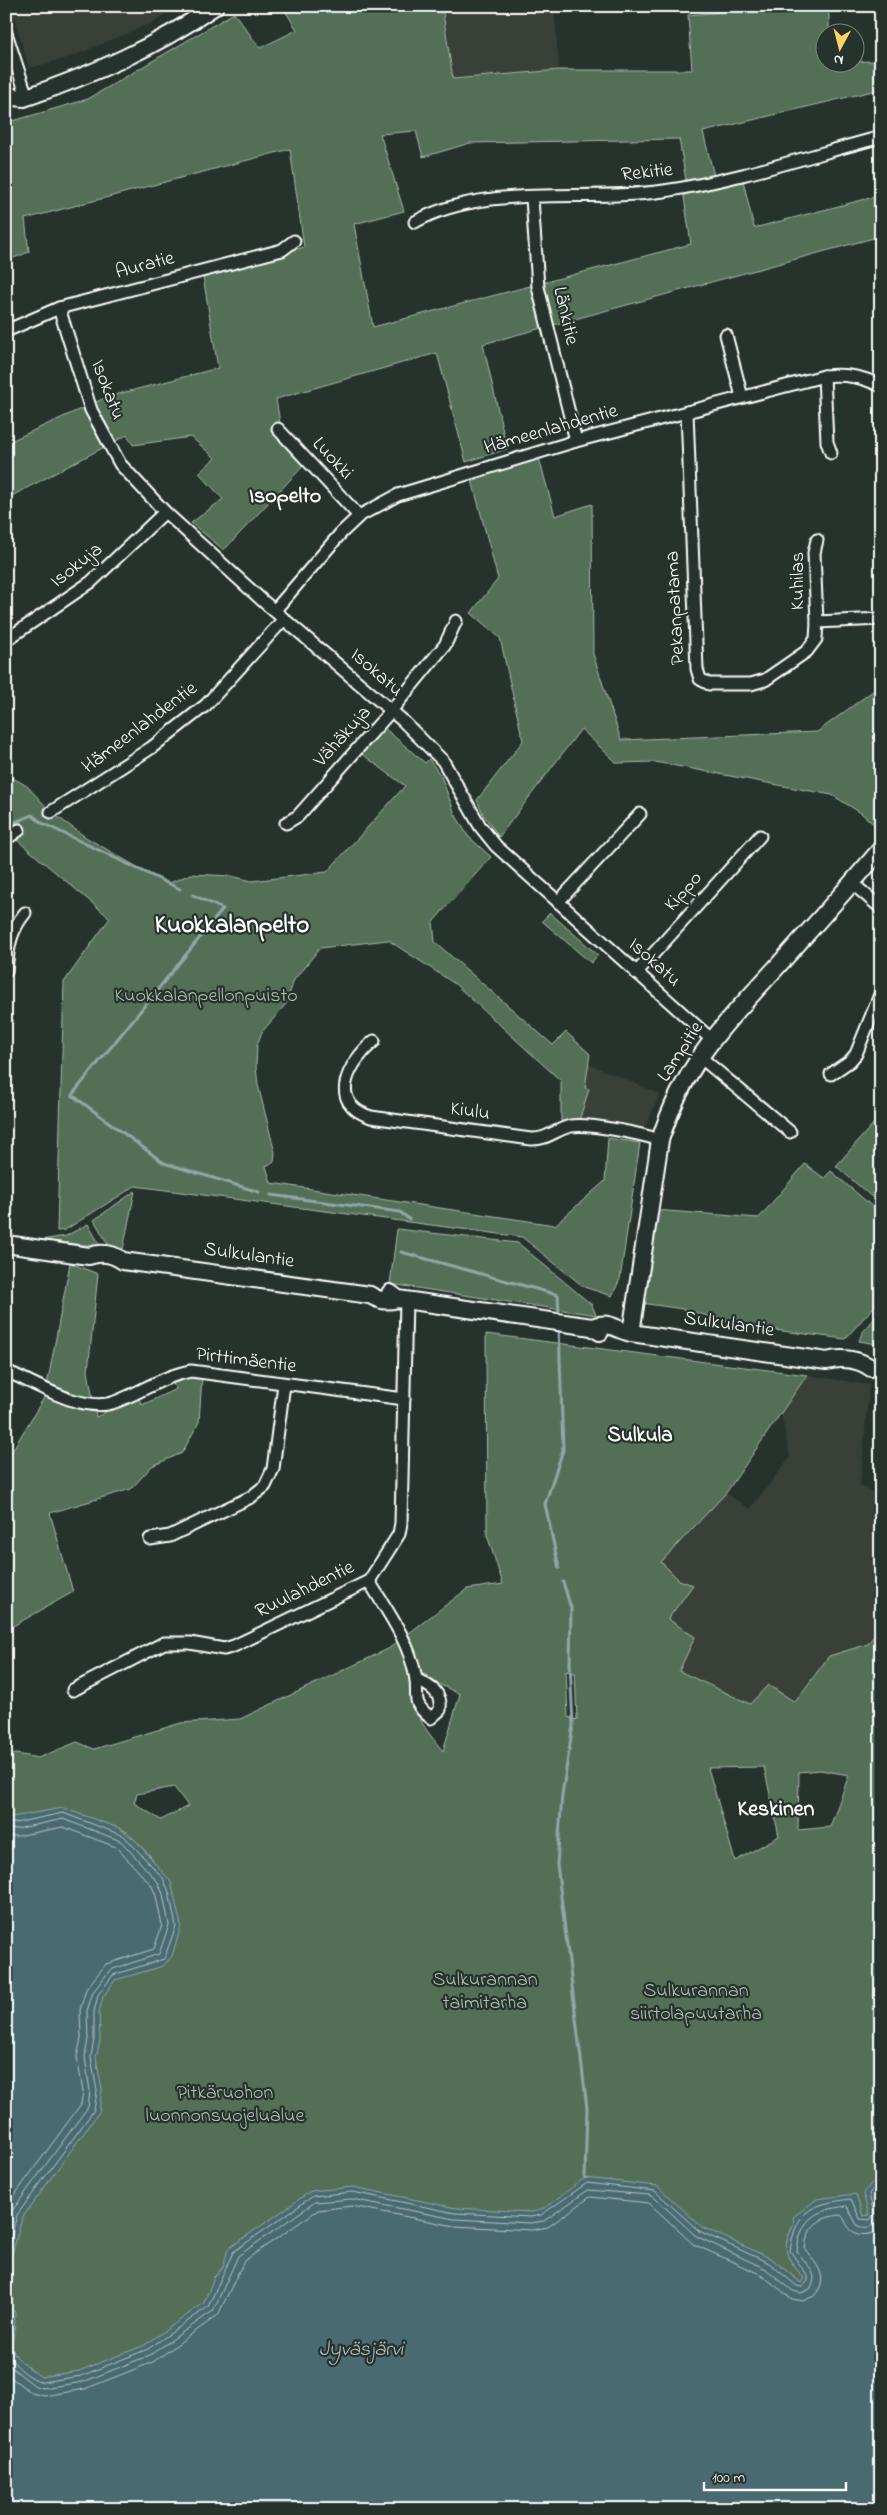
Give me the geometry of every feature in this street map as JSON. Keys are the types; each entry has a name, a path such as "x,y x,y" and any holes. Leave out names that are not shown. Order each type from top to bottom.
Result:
{"main road":[{"path":"6,99 14,96 26,97 72,82 141,52 215,6"},
{"path":"6,108 17,105 26,97"},
{"name":"Lampitie","path":"628,1332 660,1140 669,1113 684,1080 711,1039 881,849"},
{"name":"Sulkulantie","path":"6,1244 89,1256 97,1261 114,1264 123,1260 370,1294 378,1300 388,1302 402,1299 592,1327 601,1324 616,1326 628,1332 827,1361 835,1367 862,1371 876,1368"}],"street":[{"path":"6,33 26,97"},
{"name":"Rekitie","path":"415,222 429,214 472,202 501,198 634,194 686,187 881,137"},
{"name":"Länkitie","path":"532,198 538,288 576,441"},
{"name":"Auratie","path":"6,331 59,308 282,250 294,241"},
{"name":"Isokatu","path":"59,308 91,410 120,464 165,512 443,761 480,826 496,846 711,1039"},
{"path":"726,335 742,397"},
{"name":"Hämeenlahdentie","path":"274,610 341,533 359,516 398,495 576,441 824,376 845,374 865,378 881,386"},
{"path":"824,376 827,442 831,453"},
{"name":"Pekanpatama","path":"687,412 696,669 700,679 709,684 752,684 765,680 807,651 816,639 817,622"},
{"name":"Luokki","path":"278,429 359,516"},
{"name":"Isokuja","path":"6,640 91,582 165,512"},
{"name":"Kuhilas","path":"817,540 814,553 817,622"},
{"name":"Hämeenlahdentie","path":"51,812 151,748 206,706 284,619"},
{"path":"817,622 881,619"},
{"name":"Vähäkuja","path":"286,823 298,816 390,712 445,645 456,621"},
{"path":"558,902 640,814"},
{"path":"6,839 20,830"},
{"name":"Kippo","path":"636,973 760,836"},
{"path":"852,883 881,908"},
{"path":"6,971 9,940 16,924 25,913"},
{"path":"831,1074 850,1061 856,1054 881,992"},
{"name":"Kiulu","path":"374,1041 355,1060 345,1081 349,1103 358,1114 540,1140 571,1126 583,1126 649,1136 660,1140"},
{"path":"699,1056 790,1132"},
{"name":"Ruulahdentie","path":"73,1690 164,1643 190,1642 211,1648 224,1649 234,1646 369,1581 399,1534 401,1523 404,1399 402,1299"},
{"name":"Pirttimäentie","path":"6,1370 77,1402 94,1406 112,1403 178,1373 191,1371 404,1399"},
{"path":"150,1539 170,1536 251,1497 265,1486 273,1469 284,1384"},
{"path":"369,1581 410,1651 416,1679"}],"shaded area":[{"path":"11,6 177,6 152,23 70,57 29,68"},
{"path":"442,6 554,6 559,70 453,79"},
{"path":"589,1064 660,1094 644,1130 579,1121 589,1089 584,1088"},
{"path":"807,1375 869,1385 860,1485 881,1498 881,1626 868,1644 829,1656 795,1702 750,1704 679,1671 668,1619 679,1580 661,1562 726,1493 750,1509 790,1457 781,1413"}],"green space":[{"path":"282,6 442,6 453,79 559,70 692,70 688,15 724,12 723,6 829,6 829,22 814,22 814,72 864,72 864,61 881,61 881,89 703,132 715,180 687,186 679,139 470,143 423,157 416,131 380,134 404,211 354,224 373,327 691,244 683,190 742,176 754,228 881,195 881,236 483,344 507,449 466,462 437,353 276,399 280,423 271,431 305,464 224,550 191,523 223,499 199,473 215,458 191,437 133,445 127,435 6,499 6,443 107,397 218,368 203,276 304,247 290,149 25,219 29,252 6,261 6,123 88,99 234,13 260,48 297,30"},
{"path":"539,458 555,516 592,504 593,654 621,740 817,732 881,685 881,822 878,828 861,813 832,795 655,762 617,763 581,729 499,837 483,814 477,800 523,741 500,638 471,613 498,579 472,480"},
{"name":"Kuokkalanpellonpuisto","path":"383,727 425,763 429,759 441,776 455,814 468,836 491,857 433,922 435,942 553,1045 566,1032 590,1054 585,1088 589,1089 579,1121 561,1121 561,1081 455,984 388,940 320,948 294,980 286,1004 262,1032 257,1045 256,1067 258,1085 275,1153 274,1162 266,1166 271,1183 555,1225 605,1181 608,1138 640,1143 620,1279 612,1296 584,1287 522,1237 135,1186 65,1230 57,1231 64,982 110,918 6,831 6,774 27,786 51,812 87,838 167,884 191,874 231,876 252,881 327,872 405,786 362,754"},
{"path":"550,913 598,955 591,963 542,921"},
{"path":"881,1115 881,1205 836,1166"},
{"path":"805,1164 824,1178 831,1171 881,1214 881,1299 845,1339 743,1326 683,1309 641,1303 655,1210 759,1218"},
{"path":"135,1191 123,1249 110,1248 94,1220"},
{"path":"88,1224 101,1247 41,1240 66,1236"},
{"path":"397,1229 518,1243 592,1305 596,1315 390,1284"},
{"path":"70,1263 98,1274 88,1371 96,1417 137,1395 142,1405 176,1389 171,1380 181,1377 202,1377 199,1422 182,1453 152,1466 131,1489 50,1513 73,1592 6,1630 6,1455 9,1456 45,1396"},
{"path":"881,1311 881,1345 859,1341 862,1333"},
{"path":"486,1334 807,1375 726,1493 661,1562 679,1580 693,1585 668,1619 695,1637 679,1671 750,1704 768,1685 795,1702 829,1656 868,1644 881,1626 881,2259 869,2215 794,2224 786,2247 789,2258 804,2278 801,2283 773,2260 6,2509 6,2147 153,1859 127,1832 119,1828 6,1857 6,1755 17,1754 38,1758 77,1742 94,1749 181,1723 240,1719 388,1649 467,1589 503,1584 487,1535","holes":["566,1671 575,1673 577,1720 568,1717","425,1674 432,1681 460,1694 443,1751 420,1719 413,1701 410,1682","764,1767 779,1836 735,1861 708,1768","820,1770 849,1775 830,1827 798,1830 799,1772","174,1787 188,1806 161,1820 134,1803 137,1794"]}],"water":[{"path":"63,1808 119,1828 136,1841 171,1882 181,1926 172,1956 167,1962 160,1967 115,1980 103,1997 99,2012 100,2040 96,2058 102,2090 99,2112 22,2218 6,2276 6,1818"},
{"name":"Jyväsjärvi","path":"881,2173 881,2509 6,2509 6,2304 15,2312 13,2350 20,2360 41,2377 79,2371 145,2345 204,2303 214,2277 223,2267 228,2249 311,2191 353,2187 456,2208 531,2212 552,2203 585,2178 657,2186 702,2227 772,2259 801,2283 804,2278 789,2258 786,2247 794,2224 793,2217 817,2199 856,2194 863,2216 869,2215 863,2193"}],"waterway":[{"path":"6,826 32,815 42,823 180,889"},
{"path":"193,895 223,909 72,1095 164,1163 259,1192"},
{"path":"271,1195 400,1212 409,1219"},
{"path":"401,1252 558,1295 559,1316"},
{"path":"559,1327 563,1450 545,1504 559,1568"},
{"path":"563,1582 571,1608 570,1664 573,1725 562,1795 557,1864 587,2108 585,2178"}],"district":[{"name":"Isopelto","path":"285,497"},
{"name":"Kuokkalanpelto","path":"232,926"},
{"name":"Sulkula","path":"640,1436"},
{"name":"Keskinen","path":"776,1810"}],"park label":[{"name":"Sulkurannan taimitarha","path":"485,1992"},
{"name":"Sulkurannan siirtolapuutarha","path":"696,2002"},
{"name":"Pitkäruohon luonnonsuojelualue","path":"225,2104"}]}
